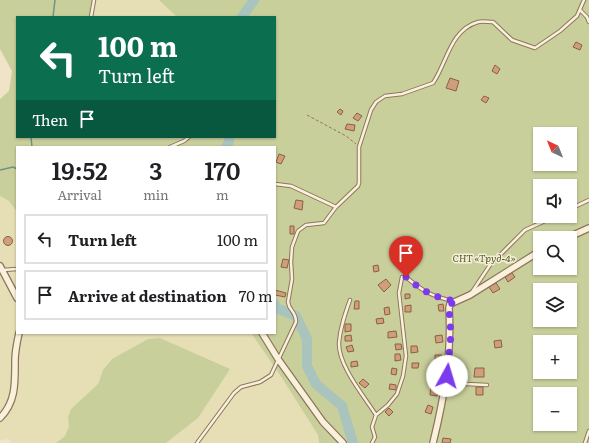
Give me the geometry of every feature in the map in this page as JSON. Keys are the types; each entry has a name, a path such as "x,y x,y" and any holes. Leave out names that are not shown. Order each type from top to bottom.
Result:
{"street":[{"path":"577,233 589,228"},
{"path":"434,443 446,384 451,334 450,304 470,295 533,255"},
{"path":"1,268 16,296"},
{"path":"0,418 10,406 14,396 16,348 19,334"},
{"path":"263,334 278,359 323,422 343,443"}],"lane":[{"path":"91,16 94,0"},
{"path":"197,443 234,393 241,387 266,379 270,375 296,322 296,316 288,306 288,302 292,279 291,255 298,231 306,225 324,223 336,207 359,183 359,147 376,102 385,96 402,94 433,83 450,47 464,29 478,22 493,22 512,40 535,48 560,31 577,16 584,0"},
{"path":"580,10 587,17 589,22"},
{"path":"172,146 188,138"},
{"path":"276,184 291,186 336,207"},
{"path":"577,206 589,200"},
{"path":"470,295 490,265 520,234 540,223"},
{"path":"1,268 16,269"},
{"path":"372,443 375,437 372,427 376,414 388,405 397,394 403,376 406,356 399,292 402,277 406,277 418,288 436,298 457,301"},
{"path":"350,300 341,329 339,344 346,370 376,414"},
{"path":"446,384 487,385"},
{"path":"585,443 589,431"}],"path":[{"path":"307,115 346,136 359,147"}],"shaded area":[{"path":"93,0 159,0 176,16 90,16"},
{"path":"0,196 9,201 16,211 16,334 252,334 318,435 319,443 166,443 198,418 148,339 112,359 103,370 98,384 71,409 68,417 69,426 65,436 56,443 13,443 8,439 0,440"}],"green space":[{"name":"СНТ «Труд-4»","path":"0,0 93,0 90,16 16,16 16,138 276,138 276,16 176,16 159,0 589,0 589,443 319,443 318,435 252,334 276,334 276,146 16,146 16,211 9,201 0,196 0,99 9,91 12,71 0,49"},
{"path":"160,338 230,369 198,418 166,443 56,443 65,436 69,426 68,417 71,409 98,384 103,370 112,359 148,339"}],"building":[{"path":"576,42 582,45 580,50 573,47"},
{"path":"495,65 500,69 497,74 492,71"},
{"path":"450,78 459,81 456,91 446,88"},
{"path":"484,96 489,98 486,103 481,100"},
{"path":"340,109 343,111 341,115 337,112"},
{"path":"357,113 362,116 358,121 353,118"},
{"path":"347,124 355,125 354,131 345,129"},
{"path":"279,154 285,156 281,164 276,162"},
{"path":"296,200 303,201 302,210 294,208"},
{"path":"290,226 294,226 294,234 290,234"},
{"path":"8,236 13,241 8,246 3,241"},
{"path":"283,259 289,260 287,268 281,267"},
{"path":"378,265 379,271 374,272 373,266"},
{"path":"512,273 515,277 508,282 505,277"},
{"path":"386,279 391,285 384,292 378,285"},
{"path":"496,283 500,289 493,293 489,287"},
{"path":"276,290 286,293 285,297 276,295"},
{"path":"405,294 410,294 410,298 405,299"},
{"path":"355,301 359,301 359,309 354,309"},
{"path":"443,304 444,311 439,311 438,305"},
{"path":"411,305 411,312 405,312 405,306"},
{"path":"389,307 390,314 385,315 384,308"},
{"path":"383,318 384,323 377,324 376,319"},
{"path":"345,324 351,324 351,331 345,332"},
{"path":"396,331 397,337 388,338 388,332"},
{"path":"351,335 352,341 345,341 345,336"},
{"path":"442,335 443,342 436,343 435,336"},
{"path":"501,340 502,347 495,348 494,341"},
{"path":"395,344 401,344 402,349 396,350"},
{"path":"352,345 354,351 348,352 346,347"},
{"path":"411,346 417,346 418,352 411,353"},
{"path":"395,354 400,354 401,360 395,361"},
{"path":"435,355 442,355 442,362 435,362"},
{"path":"357,361 358,366 351,367 351,362"},
{"path":"412,363 419,363 418,368 412,368"},
{"path":"392,368 397,369 396,375 391,374"},
{"path":"475,368 484,368 484,377 474,377"},
{"path":"435,375 439,375 438,381 434,381"},
{"path":"363,379 369,384 365,388 359,383"},
{"path":"390,384 396,385 396,390 389,389"},
{"path":"431,385 439,386 437,396 430,395"},
{"path":"476,387 483,387 483,395 476,395"},
{"path":"428,405 433,407 431,414 425,412"},
{"path":"389,408 393,412 389,416 385,412"},
{"path":"443,438 451,439 450,443 442,443"}],"waterway":[{"path":"53,16 55,0"},
{"path":"243,16 254,0"},
{"path":"31,138 32,146"},
{"path":"227,146 229,138"},
{"path":"0,170 13,167 16,168"},
{"path":"276,308 296,316 307,339 307,366 316,384 342,406 353,443"}],"route":[{"path":"406,277 418,288 436,298 457,301 450,304 449,308 451,334 447,376"}]}
